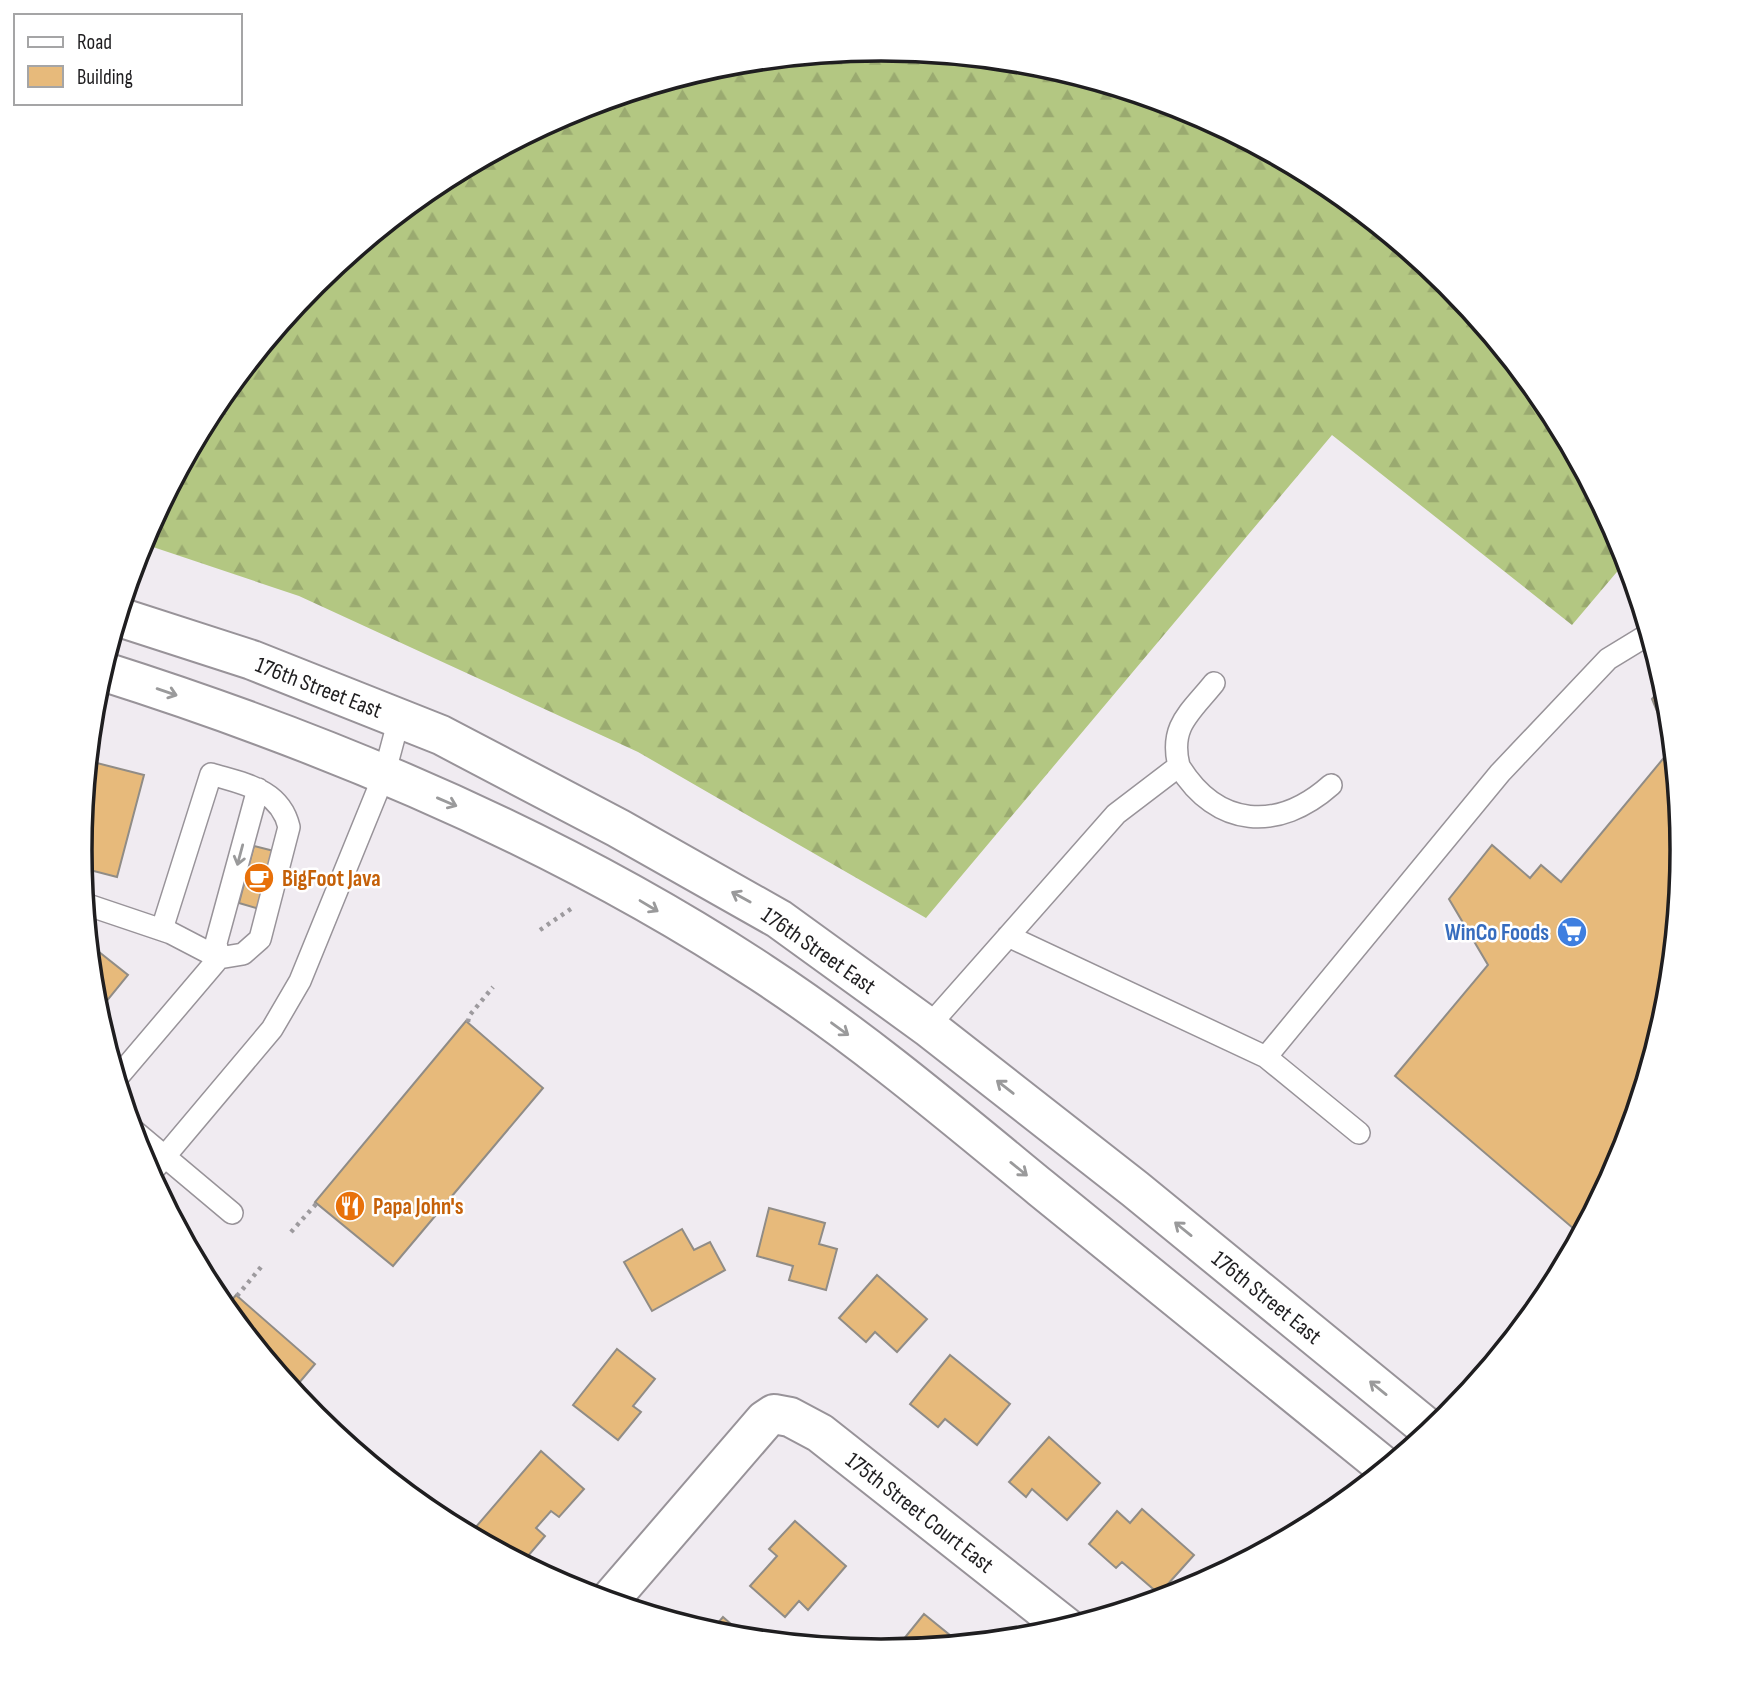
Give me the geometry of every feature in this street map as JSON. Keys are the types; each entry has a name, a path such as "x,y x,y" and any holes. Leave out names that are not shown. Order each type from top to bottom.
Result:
{"main road":[{"name":"176th Street East","path":"127,620 252,660 441,735 607,822 779,919 928,1027 1135,1189 1423,1425"},
{"path":"112,674 191,701 384,775 509,830 629,894 763,973 911,1081 1379,1463"},
{"name":"175th Street Court East","path":"616,1593 765,1420 774,1415 790,1417 820,1433 1057,1620"}],"lane":[{"path":"1266,1057 1500,773 1608,659 1642,638"},
{"path":"1214,683 1177,729 1174,746 1179,766 1192,788 1212,806 1234,814 1256,816 1290,810 1315,798 1331,785"},
{"path":"158,1165 272,1029 300,981 384,775 399,719"},
{"path":"928,1027 1116,814 1179,766"},
{"path":"94,907 162,929 219,958 243,954 260,939 289,827 275,798 258,789 211,774 162,929"},
{"path":"219,958 216,943 258,789"},
{"path":"1008,936 1266,1057 1359,1133"},
{"path":"124,1070 219,958"},
{"path":"148,1142 232,1213"}],"path":[{"path":"540,930 582,902"},
{"path":"468,1022 469,1016 494,987"},
{"path":"291,1232 317,1203"},
{"path":"237,1296 261,1267"}],"green space":[{"path":"882,61 985,68 1086,88 1184,121 1276,167 1320,194 1362,224 1440,292 1508,370 1565,456 1589,501 1619,570 1572,625 1332,435 926,918 638,752 299,596 153,547 198,456 255,370 323,292 361,257 443,194 487,167 579,121 677,88 728,76 778,68"}],"building":[{"name":"WinCo Foods","path":"1656,695 1659,716 1652,699"},
{"name":"WinCo Foods","path":"1665,757 1671,850 1664,954 1656,1004 1629,1104 1611,1153 1574,1229 1395,1076 1488,965 1449,899 1492,845 1530,878 1541,865 1561,882"},
{"path":"97,763 144,775 117,877 93,871"},
{"name":"BigFoot Java","path":"254,846 278,852 263,910 239,903"},
{"path":"99,952 128,975 107,1001"},
{"path":"466,1021 543,1088 393,1266 315,1202"},
{"path":"769,1208 825,1223 819,1244 837,1249 826,1290 789,1280 793,1266 757,1256"},
{"path":"682,1229 694,1250 710,1242 725,1270 652,1311 624,1262"},
{"path":"877,1275 927,1319 897,1352 875,1332 866,1342 839,1318"},
{"path":"236,1295 315,1364 299,1383 255,1331 232,1299"},
{"path":"617,1349 655,1379 633,1406 641,1412 618,1440 573,1405"},
{"path":"950,1355 1010,1404 977,1445 945,1419 938,1427 910,1404"},
{"path":"1049,1437 1100,1483 1067,1520 1032,1489 1026,1497 1009,1482"},
{"path":"541,1451 584,1489 559,1517 551,1511 536,1528 545,1536 528,1556 476,1527"},
{"path":"1142,1509 1194,1555 1165,1587 1155,1591 1122,1562 1116,1568 1089,1544 1117,1511 1130,1523"},
{"path":"795,1521 846,1566 808,1610 799,1601 785,1617 750,1586 777,1556 769,1549"},
{"path":"924,1614 951,1636 933,1638 904,1639"},
{"path":"723,1617 733,1626 728,1625 718,1623"}],"place":[{"name":"BigFoot Java","path":"259,878"},
{"name":"WinCo Foods","path":"1572,932"},
{"name":"Papa John's","path":"350,1206"}]}
